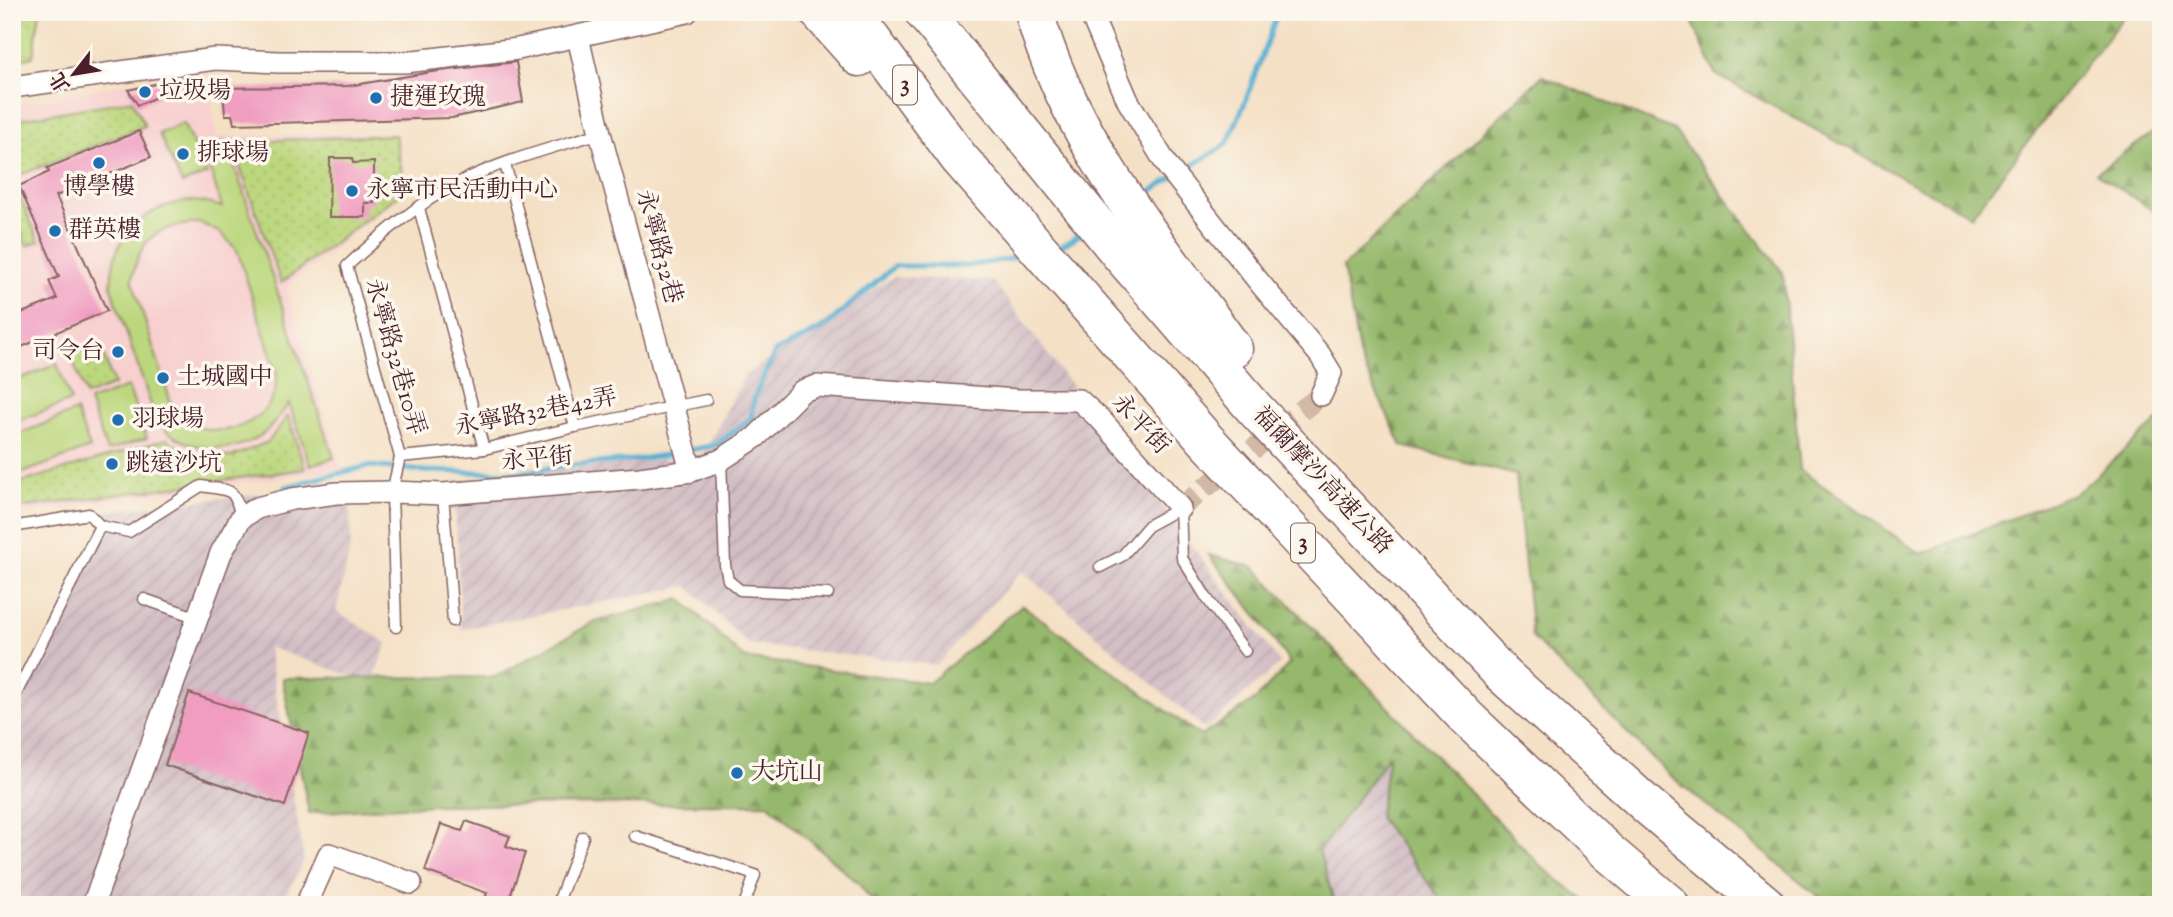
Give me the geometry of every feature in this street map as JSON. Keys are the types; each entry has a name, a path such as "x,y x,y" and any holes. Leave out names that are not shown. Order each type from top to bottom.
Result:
{"highway":[{"path":"819,12 894,97 959,158"},
{"name":"3","path":"851,12 959,158 1207,442 1466,717 1608,852 1670,905"},
{"path":"924,12 1112,215 1502,674 1648,806 1766,905"},
{"path":"1034,12 1112,215"}],"street":[{"path":"12,87 215,60 405,62 518,49 687,12"},
{"path":"1090,12 1128,101 1168,167 1320,355 1331,373 1321,396"},
{"name":"永寧路32巷","path":"578,37 600,133 691,471"},
{"name":"永平街","path":"241,518 257,508 292,499 337,493 443,494 640,478 691,471 721,460 755,437 802,391 817,386 1017,400 1079,400 1102,421 1180,508"},
{"path":"93,905 221,553 241,518"},
{"path":"306,905 329,854 411,883"}],"lane":[{"name":"永寧路32巷10弄","path":"400,457 346,266 386,230 457,183 505,163 600,133"},
{"path":"505,163 575,427"},
{"path":"419,208 484,449"},
{"name":"永寧路32巷42弄","path":"400,457 484,449 706,400"},
{"path":"396,627 392,492 400,457"},
{"path":"721,460 725,565 728,580 740,590 828,594"},
{"path":"12,527 89,514 100,526 129,532 201,486 229,490 236,496 241,518"},
{"path":"443,494 453,621"},
{"path":"1100,567 1122,556 1149,525 1180,508 1182,558 1245,651"},
{"path":"12,702 100,526"},
{"path":"144,599 198,618"},
{"path":"635,836 755,875 744,905"},
{"path":"557,905 583,837"}],"shaded area":[{"name":"土城國中","path":"207,74 217,136 398,133 407,190 286,288 341,469 12,515 12,106 168,75"},
{"path":"893,277 993,281 1280,663 1205,729 1022,571 937,665 748,644 687,586 461,629 454,481 703,455 745,375"},
{"path":"349,484 351,545 336,611 387,643 372,683 268,647 304,860 281,905 12,905 12,726 107,511"},
{"path":"1389,752 1379,817 1445,905 1335,905 1319,850"}],"green space":[{"path":"12,12 40,12 33,57 12,60"},
{"path":"1688,12 2127,12 1971,216 1715,74"},
{"path":"1542,76 1674,130 1783,273 1800,470 1921,554 2078,492 2161,418 2161,905 1829,905 1667,773 1532,637 1516,475 1402,446 1360,358 1343,267"},
{"path":"132,100 145,126 12,178 12,138 16,137 13,120"},
{"name":"排球場","path":"183,123 207,174 182,184 159,134"},
{"path":"2161,127 2161,216 2096,173"},
{"path":"395,135 405,190 281,283 231,142"},
{"path":"226,141 334,458 310,465 289,403 273,425 260,436 238,446 226,448 201,447 177,438 165,429 154,414 111,287 114,261 122,240 129,231 159,209 190,201 222,207 203,148","holes":["200,223 221,233 237,250 277,374 276,387 270,402 255,418 234,428 211,430 184,417 171,403 132,280 135,265 146,243 162,231"]},
{"path":"17,190 39,241 27,246 12,212 12,192"},
{"path":"99,342 114,385 86,396 70,353"},
{"path":"57,364 71,401 12,423 12,382"},
{"name":"羽球場","path":"128,387 147,438 107,451 89,401"},
{"path":"76,411 90,448 20,474 12,455 12,437"},
{"path":"288,416 305,469 12,509 12,485 167,439 192,455 231,457 268,442"},
{"path":"1209,555 1254,567 1542,867 1591,905 1445,905 1379,817 1389,754 1319,850 1335,905 875,905 858,883 768,804 434,805 309,813 282,678 495,677 594,622 681,599 744,658 929,683 1022,605 1201,736 1256,699 1290,663"}],"building":[{"name":"捷運玫瑰","path":"516,62 523,102 452,118 234,124 232,115 225,115 223,88 348,86"},
{"name":"垃圾場","path":"182,78 184,85 138,105 128,90"},
{"name":"群英樓","path":"139,131 151,157 56,196 107,311 12,351 12,317 57,299 49,281 59,277 19,186 49,172 47,168"},
{"name":"永寧市民活動中心","path":"330,158 352,158 353,163 374,162 374,203 365,203 365,217 329,217"},
{"path":"189,693 309,733 285,806 165,765"},
{"path":"466,821 510,836 506,846 525,853 507,905 483,905 487,893 425,871 441,824 462,831"}],"waterway":[{"path":"1180,173 1227,144 1278,12"},
{"path":"1142,197 1172,178"},
{"path":"1058,248 1086,231"},
{"path":"690,450 716,445 751,418 754,398 775,352 823,328 895,266 969,266 1025,256"},
{"path":"285,487 368,466 425,471 515,473 635,460 681,452"}],"tunnel":[{"path":"1180,508 1321,395"}],"place":[{"name":"垃圾場","path":"145,92"},
{"name":"捷運玫瑰","path":"376,98"},
{"name":"排球場","path":"183,154"},
{"name":"博學樓","path":"99,163"},
{"name":"永寧市民活動中心","path":"352,191"},
{"name":"群英樓","path":"55,231"},
{"name":"司令台","path":"118,352"},
{"name":"土城國中","path":"163,378"},
{"name":"羽球場","path":"118,420"},
{"name":"跳遠沙坑","path":"112,464"},
{"name":"大坑山","path":"737,773"}]}
